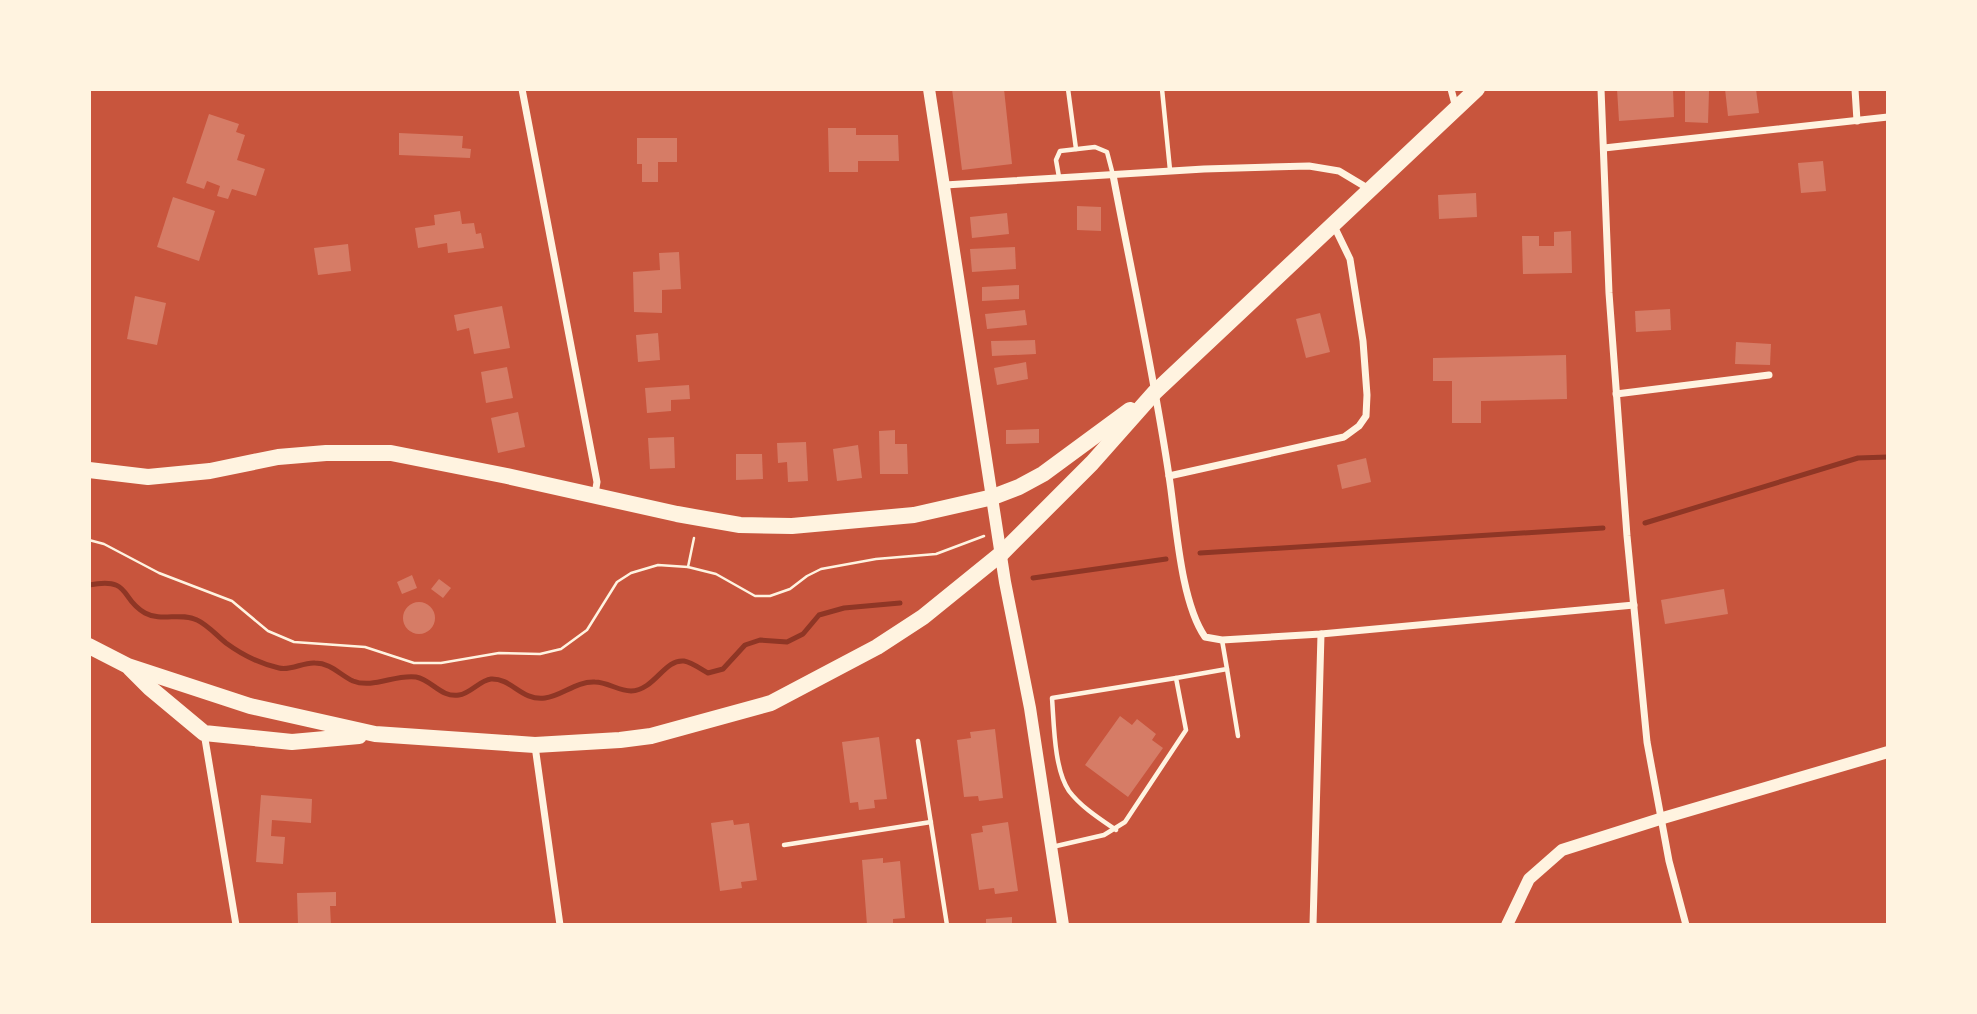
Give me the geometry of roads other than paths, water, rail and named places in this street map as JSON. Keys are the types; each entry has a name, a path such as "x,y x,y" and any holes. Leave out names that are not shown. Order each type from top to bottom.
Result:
{"main road":[{"path":"89,646 128,666 250,706 375,734 535,745 620,740 651,736 771,703 877,647 923,617 1002,553 1091,463 1155,392 1476,89"},
{"path":"89,470 148,477 210,471 278,457 326,453 391,453 677,514 740,525 792,526 914,515 993,497 1043,474 1155,392"},
{"path":"128,666 204,733 292,742 375,734"}],"street":[{"path":"522,89 597,482 595,496"},
{"path":"929,89 1005,582 1030,708 1063,925"},
{"path":"1451,89 1457,108"},
{"path":"1601,89 1609,293 1633,605 1647,742 1669,861 1686,925"},
{"path":"1855,89 1857,121"},
{"path":"1604,148 1888,117"},
{"path":"945,185 1170,171 1309,166 1339,171 1369,189"},
{"path":"1113,175 1155,392 1179,548 1195,622 1205,636 1222,640 1321,634 1633,605"},
{"path":"1169,476 1344,437 1359,426 1366,416 1363,341 1350,259 1333,225"},
{"path":"1616,394 1769,375"},
{"path":"1313,925 1321,634"},
{"path":"204,733 236,925"},
{"path":"535,745 560,925"},
{"path":"1507,925 1529,879 1562,850 1888,752"}],"lane":[{"path":"1068,89 1076,149"},
{"path":"1162,89 1170,171"},
{"path":"1059,178 1057,155 1060,151 1076,149 1101,148 1107,152 1113,175"},
{"path":"1222,640 1238,736"},
{"path":"1116,830 1092,813 1070,792 1061,771 1052,698 1227,669"},
{"path":"1051,848 1116,830 1125,822 1186,730 1176,678"},
{"path":"918,741 947,925"},
{"path":"784,845 931,822"}],"waterway":[{"path":"1645,523 1858,458 1888,457"},
{"path":"1200,553 1603,528"},
{"path":"1033,578 1166,559"},
{"path":"89,585 113,584 124,591 131,602 151,616 197,620 238,651 279,668 321,664 361,683 416,677 453,695 463,694 491,679 505,682 537,698 551,697 588,682 600,682 626,691 639,689 647,686 677,662 687,662 708,673 723,669 745,645 760,640 787,642 803,634 819,615 844,608 900,603"}]}
